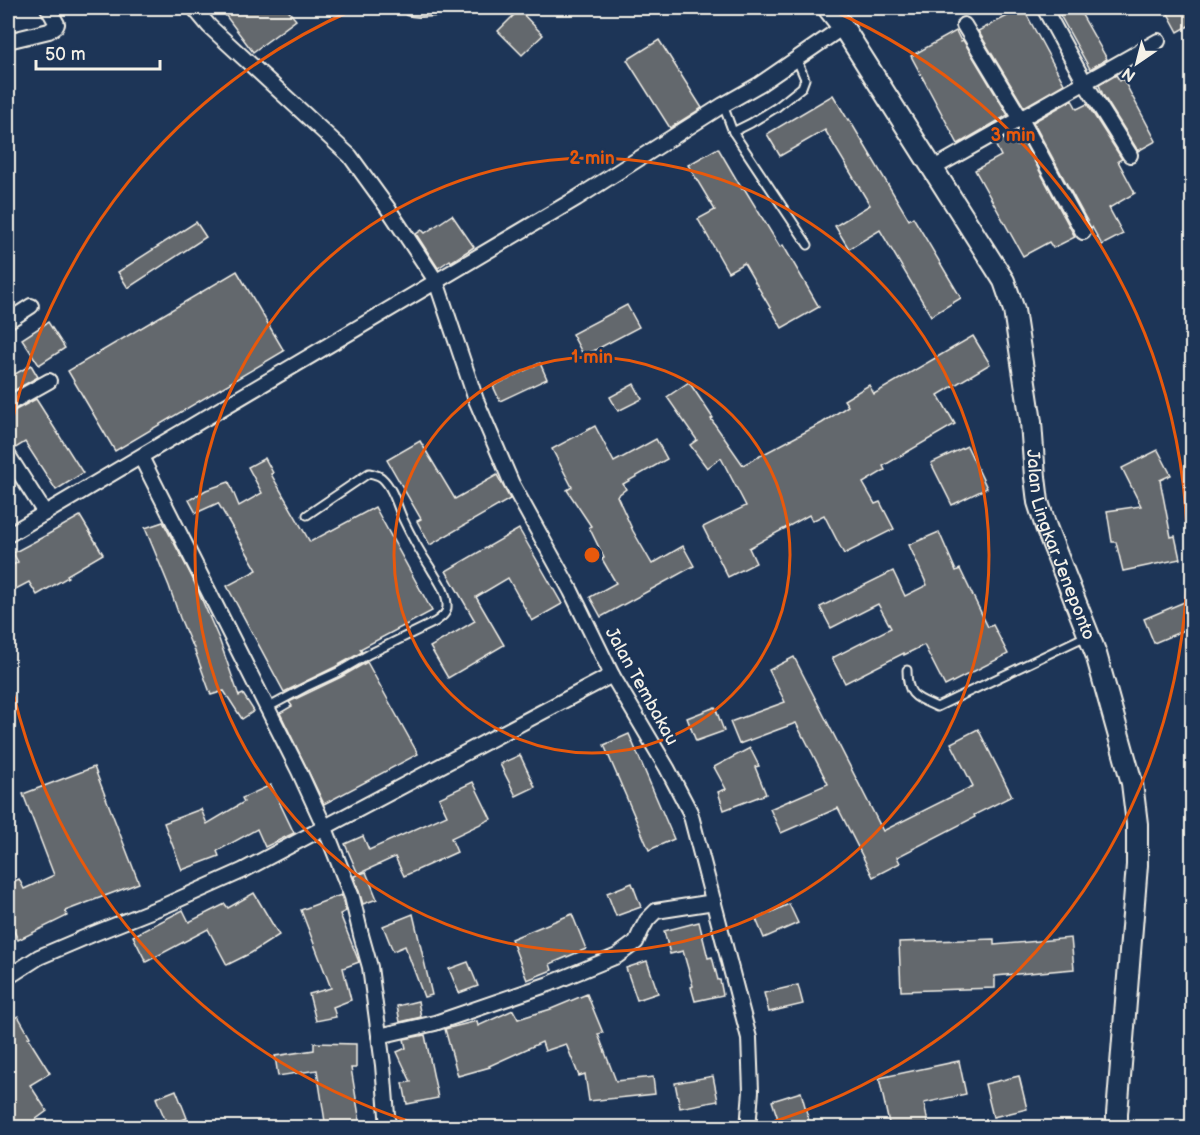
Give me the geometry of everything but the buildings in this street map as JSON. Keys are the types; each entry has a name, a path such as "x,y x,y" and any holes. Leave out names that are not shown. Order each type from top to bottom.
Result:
{"main road":[{"name":"Jalan Lingkar Jeneponto","path":"828,8 843,27 1004,280 1014,310 1031,422 1038,502 1096,654 1132,783 1137,824 1137,865 1117,1128"}],"street":[{"path":"8,41 53,29 57,24 48,8"},
{"name":"Jalan Tembakau","path":"194,8 208,26 350,156 436,281 476,400 512,484 571,591 612,675 690,812 749,1038 752,1091 748,1128"},
{"path":"410,8 440,8"},
{"path":"1044,8 1085,83 1130,155"},
{"path":"964,25 1022,119 1083,232"},
{"path":"8,535 577,198 760,84 843,27"},
{"path":"932,170 1158,41"},
{"path":"8,321 31,306"},
{"path":"8,404 50,381"},
{"path":"8,455 45,513"},
{"path":"141,457 299,771 325,828 352,897 370,967 383,1065 388,1128"},
{"path":"8,977 39,957 243,871 612,675"},
{"path":"378,1036 435,1023 549,984 617,956 636,942 640,930 656,911 714,902"}],"lane":[{"path":"733,132 777,107 802,87 805,79 797,60"},
{"path":"723,105 733,132 808,245"},
{"path":"267,708 435,622 441,618 447,608 444,591 417,546 383,478 369,473 307,515"},
{"path":"908,670 907,683 911,692 917,698 938,707 1089,635"}]}
